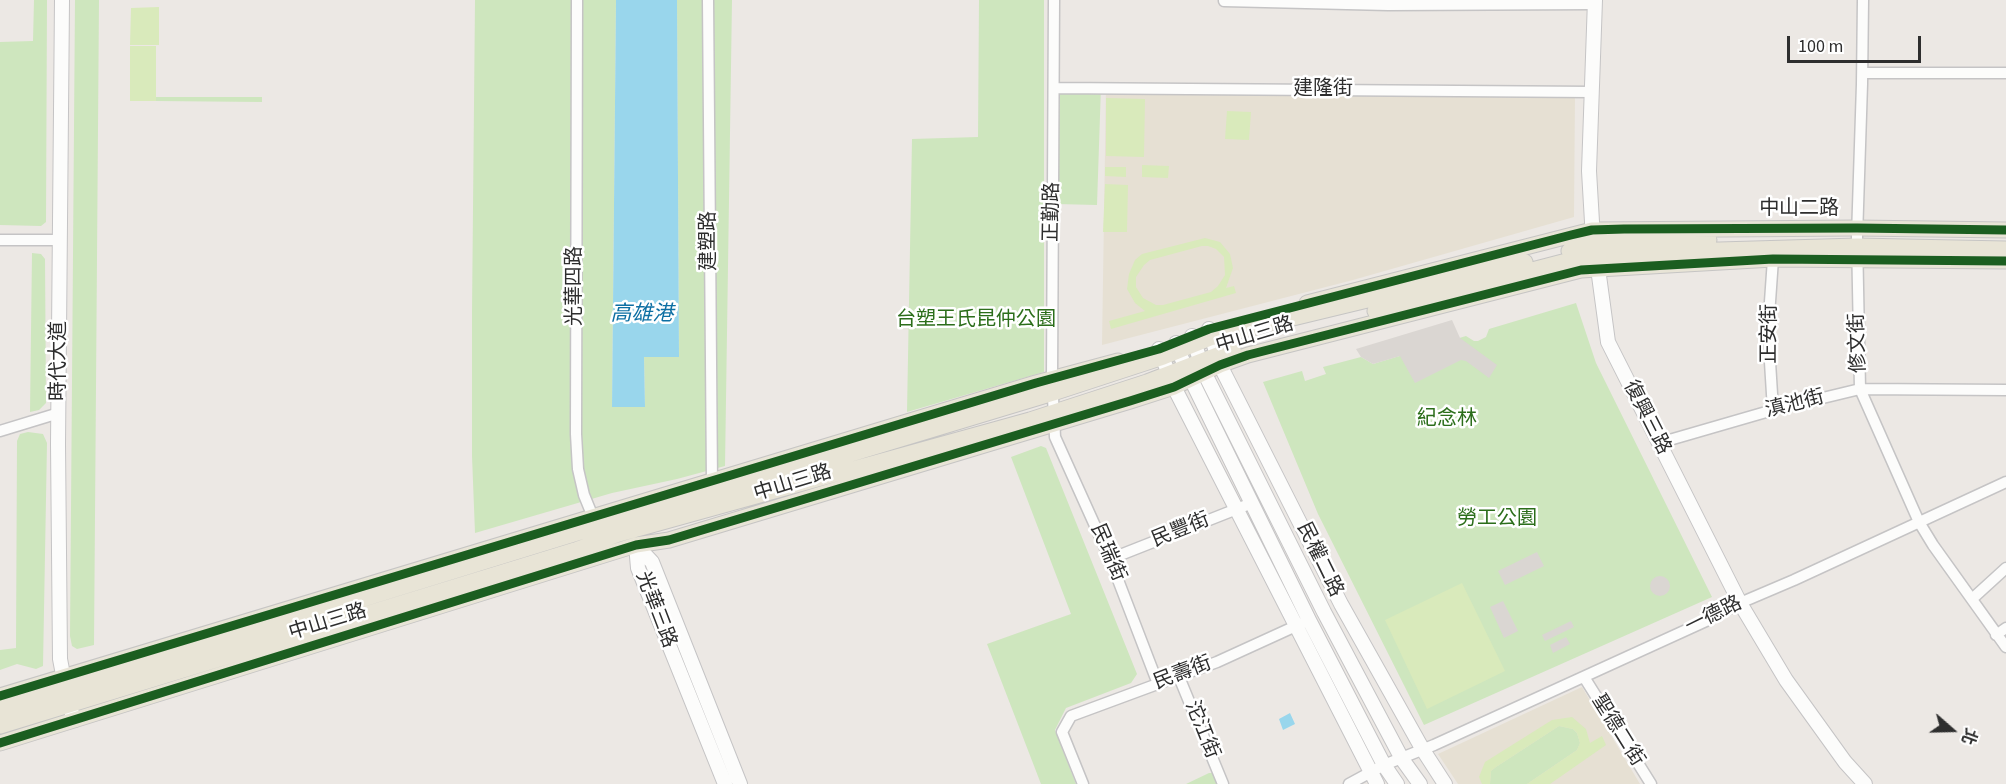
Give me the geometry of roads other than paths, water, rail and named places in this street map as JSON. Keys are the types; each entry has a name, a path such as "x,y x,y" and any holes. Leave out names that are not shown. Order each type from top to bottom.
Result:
{"main road":[{"name":"中山二路","path":"1595,250 1624,252 1857,243 2006,230"},
{"name":"中山二路","path":"1595,250 2006,239"},
{"name":"中山二路","path":"1857,243 2006,261"},
{"name":"中山二路","path":"1595,250 1773,259 1857,243 2006,249"},
{"name":"中山三路","path":"598,521 715,495 1161,353 1210,333 1595,250"},
{"name":"中山三路","path":"0,711 69,699 636,545 669,540 1054,418 1147,382 1171,380 1218,360 1581,270 1595,250"},
{"name":"中山三路","path":"0,726 69,699 712,481 1053,386"},
{"name":"中山三路","path":"0,743 69,699 575,550 619,534 1030,420 1054,418"},
{"name":"中山三路","path":"0,696 69,699"}],"street":[{"name":"時代大道","path":"62,0 58,444 60,651 69,699"},
{"name":"光華四路","path":"577,0 576,434 578,470 588,506 598,521"},
{"name":"建塑路","path":"708,0 712,481"},
{"name":"正勤路","path":"1054,0 1054,418"},
{"name":"修文街","path":"1863,0 1863,74 1857,243 1860,389 1919,522 2006,647"},
{"path":"1224,1 1388,5 1595,2"},
{"name":"復興三路","path":"1595,2 1589,171 1595,250 1608,342 1740,603 1786,680 1845,762 1865,784"},
{"path":"1863,74 2006,73"},
{"name":"建隆街","path":"1055,88 1592,92"},
{"path":"0,240 60,240"},
{"name":"正安街","path":"1773,259 1768,330 1773,410"},
{"name":"民權二路","path":"1210,333 1218,360 1341,604 1423,750 1445,784"},
{"name":"民權二路","path":"1185,343 1303,622 1374,778"},
{"name":"民權二路","path":"1161,353 1171,380 1236,508 1397,784"},
{"name":"民權二路","path":"1195,370 1402,759 1420,784"},
{"name":"滇池街","path":"1659,443 1773,410 1860,389 2006,390"},
{"path":"0,431 59,413"},
{"name":"民瑞街","path":"1054,418 1058,445 1110,558 1158,684"},
{"name":"一德路","path":"1349,784 1374,778 1384,765 1423,750 1706,621 1740,603 2004,485"},
{"name":"民豐街","path":"1110,558 1252,503"},
{"path":"598,521 636,545"},
{"name":"光華三路","path":"636,545 638,568 724,784"},
{"name":"光華三路","path":"636,545 652,562 740,784"},
{"path":"1972,599 2006,568"},
{"name":"民壽街","path":"1083,784 1062,732 1071,716 1179,677 1303,622"},
{"path":"1996,634 2006,628"},
{"name":"沱江街","path":"1179,677 1223,784"},
{"name":"聖德二街","path":"1584,677 1651,784"}],"water":[{"name":"高雄港","path":"616,0 677,0 679,357 644,357 645,407 612,407"},
{"path":"1290,713 1295,724 1283,730 1279,719"}],"park label":[{"name":"台塑王氏昆仲公園","path":"976,321"},
{"name":"紀念林","path":"1447,420"},
{"name":"勞工公園","path":"1497,520"}]}
